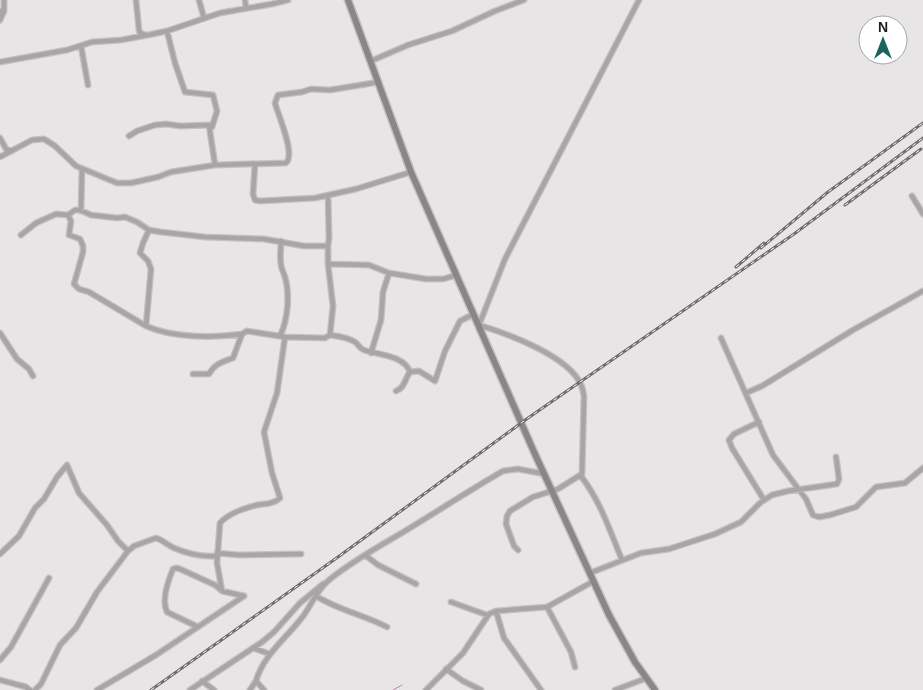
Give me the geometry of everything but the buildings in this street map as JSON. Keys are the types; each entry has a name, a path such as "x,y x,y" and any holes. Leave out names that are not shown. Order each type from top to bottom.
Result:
{"main road":[{"path":"348,0 412,172 545,474 621,637 655,690"}],"street":[{"path":"0,20 4,0"},
{"path":"136,0 140,33 148,35"},
{"path":"199,0 204,18"},
{"path":"244,0 246,8"},
{"path":"0,62 49,54 92,42 109,42 167,31 220,13 288,0"},
{"path":"371,61 408,45 452,31 524,0"},
{"path":"518,550 514,546 506,524 508,513 533,497 553,490 582,474 584,396 582,385 578,379 549,354 508,334 479,325 505,259 639,0"},
{"path":"167,31 185,92 213,95 217,111 212,127"},
{"path":"81,46 88,85"},
{"path":"0,157 32,140 44,138 76,166 117,183 158,177 171,172 215,165 282,164 290,159 284,125 275,103 278,95 311,89 330,90 379,82"},
{"path":"129,136 137,131 156,125 209,125 215,165"},
{"path":"0,138 6,148 12,152"},
{"path":"256,164 253,194 255,200 301,199 328,195 356,189 412,172"},
{"path":"81,212 82,169"},
{"path":"328,195 328,264 333,306 330,335"},
{"path":"912,196 923,214"},
{"path":"21,234 36,223 56,214 68,215 75,210 80,210 91,215 125,217 149,230 205,237 264,239 304,246 328,246"},
{"path":"68,215 71,221 69,235 80,239 84,246 74,284 79,289 89,292 146,326 157,331 178,334 219,336 242,334 247,331 282,337 325,338 330,335 352,340 360,348 398,360 407,366 410,372"},
{"path":"146,326 151,269 148,261 140,253 143,241 149,230"},
{"path":"222,590 217,554 220,522 254,506 276,502 280,498 272,473 264,432 277,393 287,300 286,283 280,259 281,241"},
{"path":"328,264 369,265 389,273 426,279 443,279 457,275"},
{"path":"371,352 381,320 383,292 389,273"},
{"path":"746,393 778,377 853,330 923,291"},
{"path":"410,372 419,371 435,381 445,351 460,321 474,314"},
{"path":"0,333 18,359 29,369 32,376"},
{"path":"193,374 209,374 212,368 220,362 233,358 242,334"},
{"path":"721,338 773,455 806,499 813,515 819,517 830,516 856,507 876,486 904,483 923,468"},
{"path":"396,391 403,385 410,372"},
{"path":"758,422 734,434 729,440 764,500"},
{"path":"590,573 641,553 669,549 715,534 741,522 772,495 837,484 836,458"},
{"path":"0,554 19,536 35,508 44,499 57,477 67,465 79,493 128,551"},
{"path":"190,690 274,632 300,603 327,581 365,555 502,471 518,469 545,474"},
{"path":"580,475 588,485 598,504 622,560"},
{"path":"35,690 41,684 60,646 76,628 97,592 128,551 134,546 156,538 172,547 204,557 217,554 302,554"},
{"path":"365,555 378,565 416,584"},
{"path":"97,690 156,655 198,627 244,596 222,590 180,569 173,570 164,599 165,609 167,612 198,627"},
{"path":"0,660 11,647 49,578"},
{"path":"250,690 270,654 302,619 327,581"},
{"path":"426,690 463,653 487,615 496,611 547,607 594,581"},
{"path":"316,596 387,627"},
{"path":"451,602 487,615"},
{"path":"547,607 571,652 575,666"},
{"path":"496,611 504,638 541,690"},
{"path":"253,648 270,654"},
{"path":"446,669 462,681 481,690"},
{"path":"615,690 646,678"},
{"path":"1,679 30,690"},
{"path":"202,681 214,690"},
{"path":"256,681 264,690"},
{"path":"41,684 41,690"}],"waterway":[{"path":"393,690 402,685"}],"railway":[{"path":"761,248 828,192 923,123"},
{"path":"151,690 338,557 528,418 794,234 923,138"},
{"path":"845,205 921,149"},
{"path":"736,267 764,243"}]}
